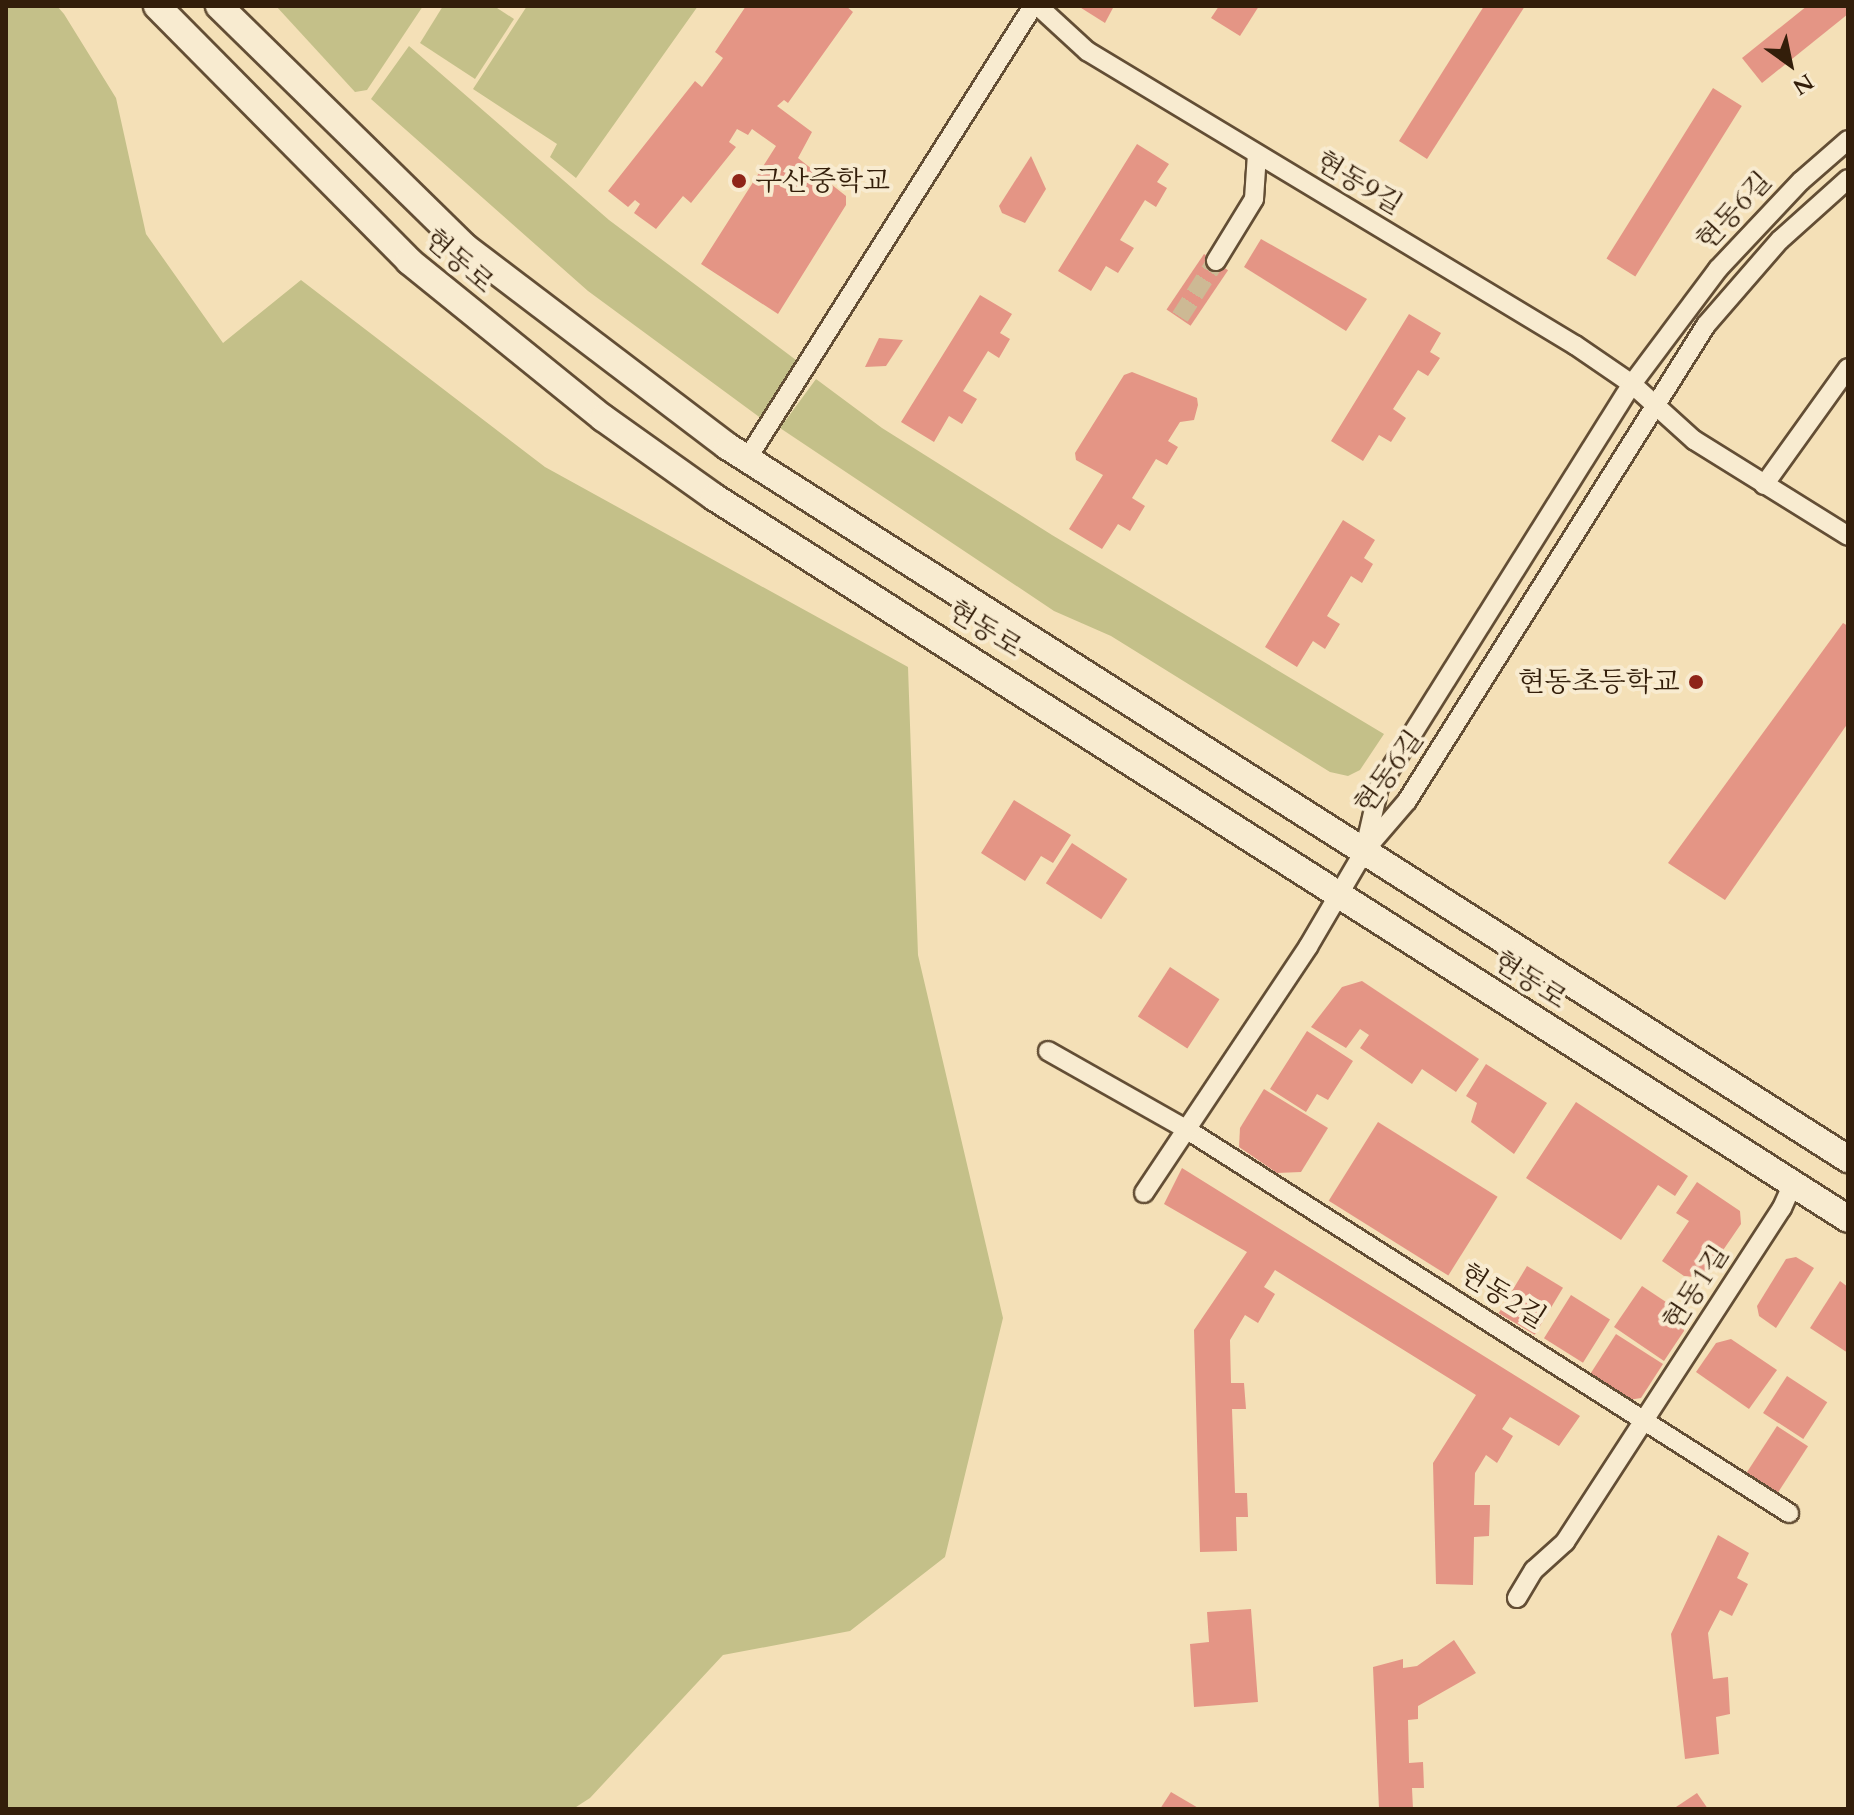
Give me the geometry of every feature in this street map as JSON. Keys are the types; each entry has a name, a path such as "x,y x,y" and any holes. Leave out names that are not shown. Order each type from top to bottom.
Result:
{"main road":[{"name":"현동로","path":"157,6 409,261 603,418 714,497 1848,1219"},
{"name":"현동로","path":"219,6 465,247 552,317 747,459 1848,1159"}],"street":[{"path":"747,459 1036,6"},
{"name":"현동9길","path":"1036,6 1087,51 1632,384 1694,440 1848,536"},
{"name":"현동6길","path":"1365,850 1379,787 1632,384 1718,269 1801,181 1848,140"},
{"path":"1216,261 1254,199 1257,154"},
{"name":"현동6길","path":"1365,850 1432,763 1653,404 1740,282 1848,179"},
{"path":"1764,485 1848,368"},
{"path":"1144,1193 1339,895 1365,850"},
{"name":"현동2길","path":"1048,1051 1186,1129 1789,1513"},
{"name":"현동1길","path":"1517,1598 1534,1570 1565,1542 1782,1208 1792,1186"}],"shaded area":[{"path":"6,6 57,6 64,14 116,98 146,234 223,343 301,280 545,467 908,667 918,955 1003,1318 945,1557 850,1631 723,1655 590,1798 573,1809 6,1809"},
{"path":"276,6 423,6 367,90 355,92"},
{"path":"443,6 494,6 514,19 475,79 420,43"},
{"path":"527,6 698,6 576,178 550,157 557,144 473,89"},
{"path":"409,46 609,220 800,363 762,419 588,291 371,99"},
{"path":"816,379 882,428 1052,535 1384,734 1360,770 1348,776 1330,772 1111,636 1054,611 780,428"}],"building":[{"path":"746,6 846,6 853,12 788,103 784,100 777,106 812,132 798,158 846,196 846,205 778,314 701,264 776,146 752,129 748,135 737,129 729,142 736,147 691,203 683,196 656,229 634,213 640,204 635,200 628,207 608,191 695,81 702,87 723,58 715,52"},
{"path":"1078,6 1114,6 1105,23"},
{"path":"1219,6 1259,6 1240,36 1211,18"},
{"path":"1484,6 1525,6 1427,159 1399,141"},
{"path":"1807,6 1848,6 1848,14 1762,83 1742,58"},
{"path":"1713,88 1742,106 1635,276 1606,258"},
{"path":"1137,144 1169,164 1157,182 1167,188 1156,207 1145,200 1120,240 1134,248 1118,273 1106,266 1091,291 1058,271"},
{"path":"1031,156 1046,189 1025,223 1002,213 999,206"},
{"path":"1261,239 1367,299 1346,331 1244,267"},
{"path":"1204,254 1228,270 1191,326 1167,310"},
{"path":"980,295 1012,314 1000,333 1010,339 999,358 988,351 963,391 977,399 962,424 949,416 934,442 901,422"},
{"path":"1409,314 1441,333 1430,352 1440,358 1428,376 1418,370 1393,409 1406,418 1391,442 1379,435 1363,461 1331,441"},
{"path":"879,338 903,340 886,366 865,367"},
{"path":"1132,372 1197,398 1198,405 1194,420 1180,422 1168,441 1178,447 1167,465 1156,459 1132,498 1145,506 1130,531 1118,524 1102,549 1069,529 1103,475 1076,460 1075,453 1124,375"},
{"path":"1343,520 1375,540 1364,558 1373,564 1362,583 1351,576 1327,616 1340,624 1325,649 1313,641 1297,667 1265,647"},
{"path":"1843,623 1848,626 1848,723 1725,900 1668,863"},
{"path":"1014,800 1071,835 1053,863 1041,856 1025,881 981,853"},
{"path":"1072,843 1127,879 1101,919 1046,883"},
{"path":"1170,967 1219,999 1187,1049 1138,1016"},
{"path":"1362,981 1479,1059 1456,1092 1422,1069 1412,1084 1360,1048 1369,1035 1360,1029 1346,1048 1311,1027 1342,987"},
{"path":"1307,1031 1353,1061 1328,1100 1317,1094 1306,1112 1270,1089"},
{"path":"1486,1064 1547,1103 1514,1154 1471,1122 1477,1103 1466,1096"},
{"path":"1264,1089 1328,1128 1301,1172 1277,1173 1239,1147 1240,1128"},
{"path":"1576,1102 1688,1176 1675,1196 1658,1185 1621,1240 1526,1178"},
{"path":"1378,1122 1498,1197 1448,1276 1329,1201"},
{"path":"1182,1168 1580,1416 1559,1446 1510,1417 1502,1429 1513,1436 1497,1463 1486,1455 1475,1473 1474,1505 1490,1505 1489,1536 1474,1537 1473,1585 1436,1584 1433,1463 1476,1395 1275,1270 1264,1287 1275,1294 1258,1323 1245,1315 1230,1340 1231,1383 1244,1383 1246,1409 1232,1409 1235,1493 1247,1493 1248,1517 1236,1517 1237,1551 1200,1552 1194,1330 1247,1252 1164,1204"},
{"path":"1697,1182 1740,1211 1741,1224 1704,1278 1684,1276 1662,1261 1689,1221 1676,1213"},
{"path":"1796,1257 1814,1268 1776,1328 1759,1316 1757,1306 1786,1259"},
{"path":"1527,1266 1563,1288 1535,1335 1499,1313"},
{"path":"1840,1281 1848,1287 1848,1353 1810,1328"},
{"path":"1642,1286 1681,1312 1684,1331 1664,1361 1614,1327"},
{"path":"1571,1295 1610,1319 1583,1363 1544,1338"},
{"path":"1616,1334 1663,1364 1641,1398 1622,1401 1587,1379"},
{"path":"1731,1339 1777,1370 1749,1409 1696,1372 1716,1343"},
{"path":"1787,1376 1827,1402 1803,1439 1763,1413"},
{"path":"1777,1426 1808,1446 1777,1494 1746,1474"},
{"path":"1718,1535 1749,1553 1737,1578 1748,1584 1732,1616 1720,1610 1708,1633 1713,1679 1728,1677 1730,1714 1716,1717 1719,1754 1685,1759 1671,1634"},
{"path":"1251,1609 1258,1702 1194,1707 1190,1644 1209,1642 1207,1612"},
{"path":"1454,1640 1476,1673 1418,1706 1418,1719 1408,1720 1409,1763 1423,1762 1424,1788 1412,1788 1413,1809 1379,1809 1373,1667 1403,1659 1403,1668 1417,1666"},
{"path":"1171,1792 1200,1809 1160,1809"},
{"path":"1697,1793 1708,1809 1673,1809"}],"tunnel":[{"path":"1180,317 1216,261"}],"place":[{"name":"구산중학교","path":"739,181"},
{"name":"현동초등학교","path":"1696,682"}]}
